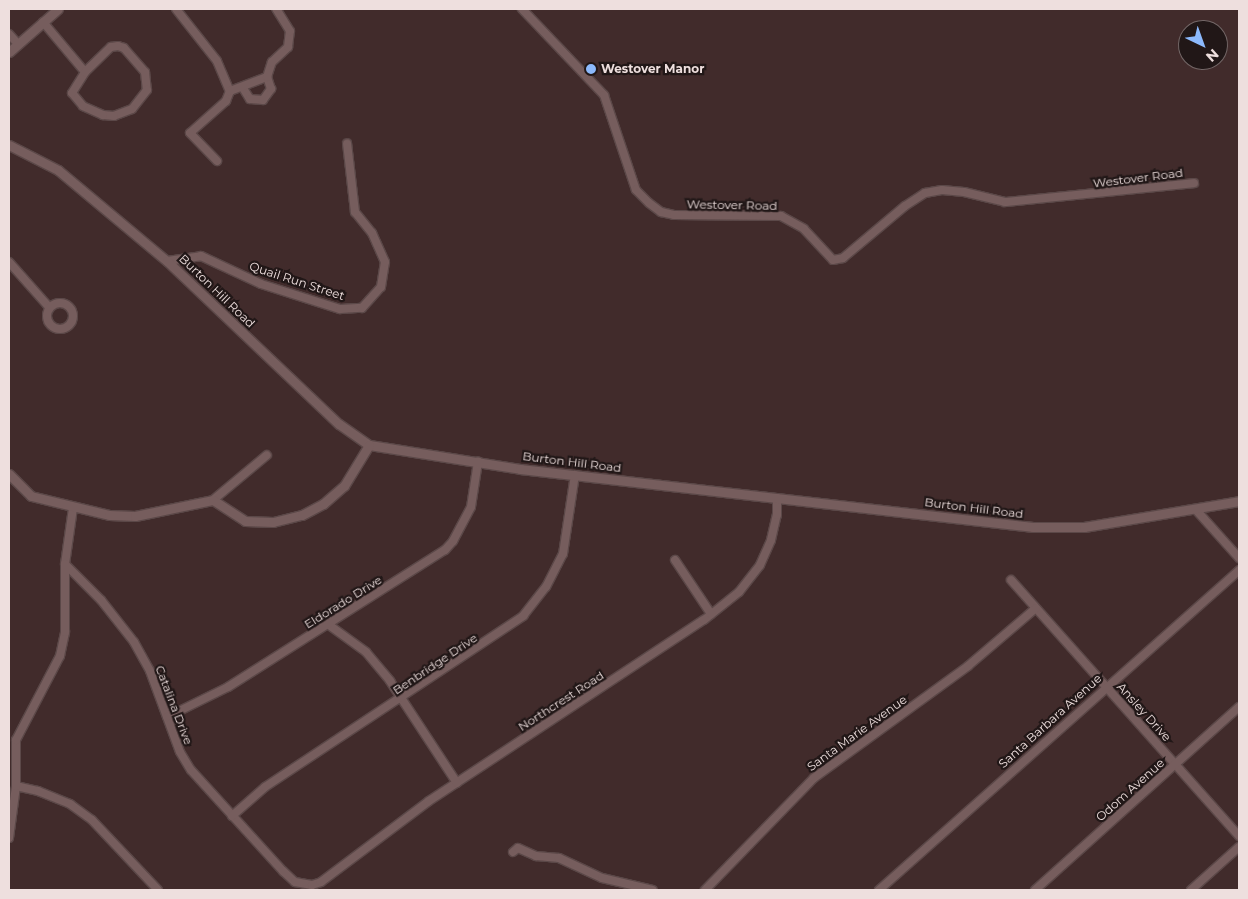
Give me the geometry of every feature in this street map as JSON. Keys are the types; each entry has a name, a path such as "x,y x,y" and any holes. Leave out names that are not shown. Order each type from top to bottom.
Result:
{"street":[{"path":"9,52 58,9"},
{"path":"176,9 217,61 230,91 226,101 190,133 217,160"},
{"path":"243,88 250,99 263,100 271,89 267,77 272,62 288,47 290,31 276,9"},
{"name":"Westover Road","path":"522,9 604,95 636,190 649,204 661,212 674,215 781,216 804,229 834,260 843,258 905,206 934,192 964,192 984,198 1014,202 1194,183"},
{"path":"43,22 85,72"},
{"path":"9,34 18,44"},
{"path":"118,46 124,48 145,72 147,90 132,109 114,116 103,115 73,98 75,84 85,72 111,47 118,46"},
{"path":"230,91 243,88 267,77"},
{"name":"Quail Run Street","path":"167,261 201,256 261,284 340,309 362,308 381,287 385,262 372,234 355,212 348,142"},
{"name":"Burton Hill Road","path":"9,144 58,170 167,261 339,424 369,445 575,475 1060,528 1197,511 1239,501"},
{"path":"9,262 50,307"},
{"path":"213,500 230,514 256,523 302,515 323,504 344,486 369,445"},
{"path":"9,474 31,496 73,508 135,516 213,500 267,455"},
{"name":"Eldorado Drive","path":"168,717 228,687 329,625 453,542 471,507 478,462"},
{"name":"Benbridge Drive","path":"232,816 265,787 512,626 546,587 560,561 568,535 575,475"},
{"name":"Northcrest Road","path":"309,885 321,882 457,783 711,614 749,583 760,565 775,526 777,498"},
{"path":"9,838 16,786 16,740 60,656 64,632 65,564 73,508"},
{"path":"1197,511 1239,558"},
{"path":"675,560 711,614"},
{"name":"Catalina Drive","path":"65,564 101,600 134,642 150,672 180,752 191,770 283,872 295,882 309,885"},
{"name":"Santa Barbara Avenue","path":"879,890 1105,686 1239,570"},
{"name":"Ansley Drive","path":"1011,580 1239,836"},
{"name":"Santa Marie Avenue","path":"705,890 814,778 968,666 1036,608"},
{"path":"329,625 366,652 402,699 457,783"},
{"name":"Odom Avenue","path":"1035,890 1239,707"},
{"path":"16,786 38,791 70,804 92,820 158,890"},
{"path":"1191,890 1239,847"},
{"path":"513,852 518,848 536,856 559,858 602,878 653,890"}],"place":[{"name":"Westover Manor","path":"591,69"}]}
